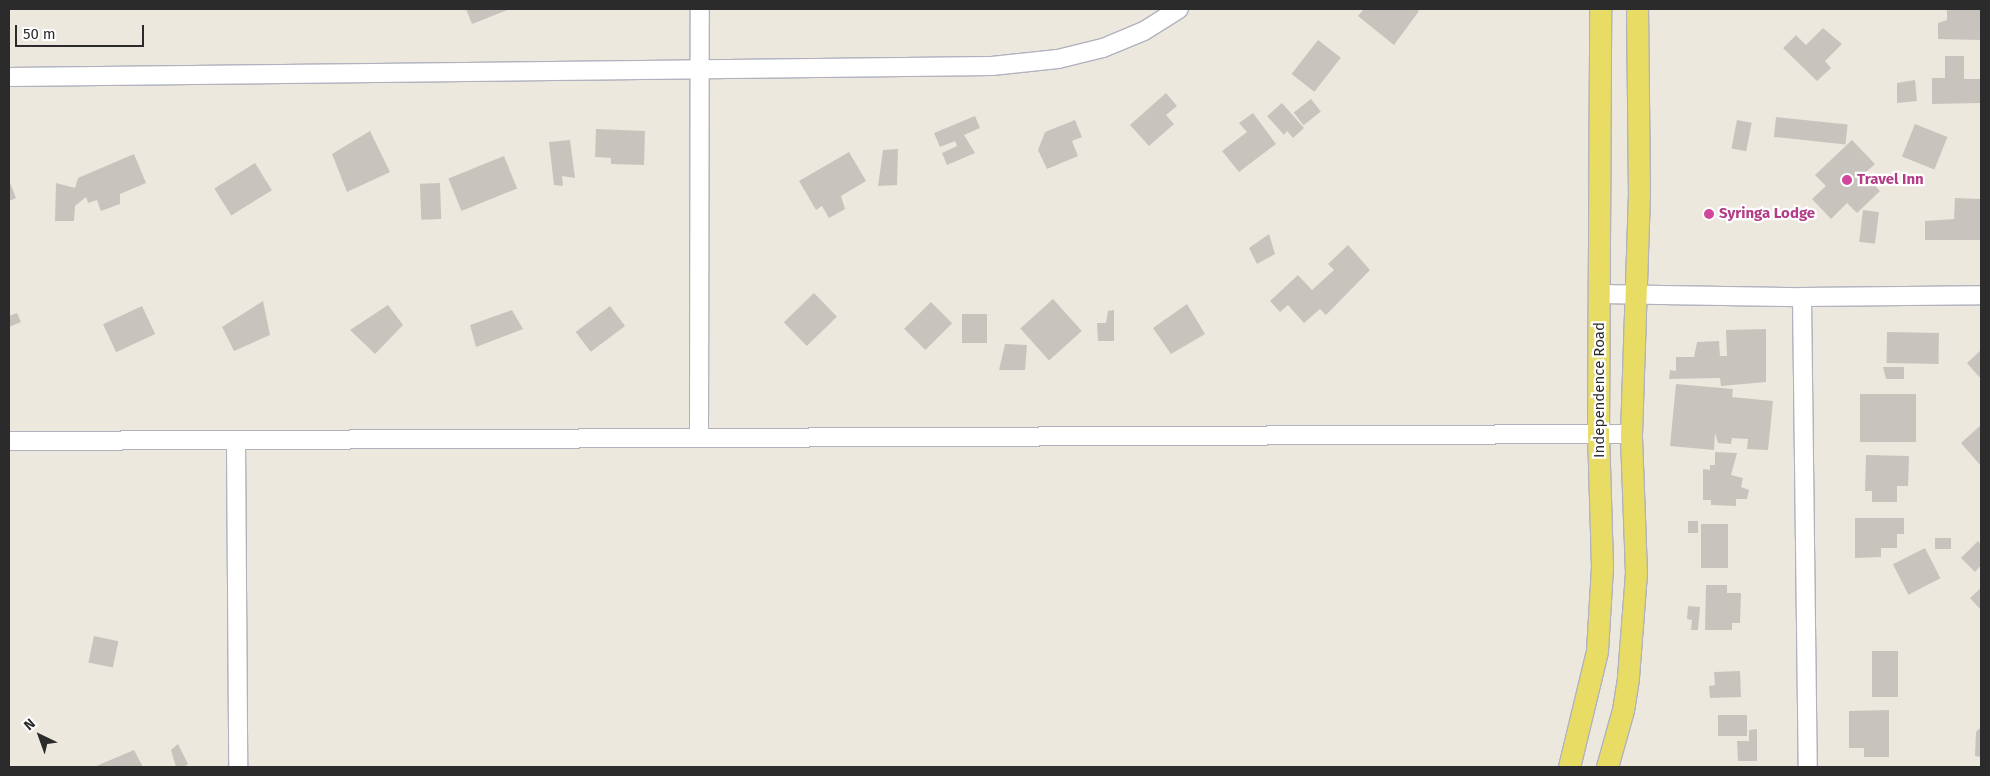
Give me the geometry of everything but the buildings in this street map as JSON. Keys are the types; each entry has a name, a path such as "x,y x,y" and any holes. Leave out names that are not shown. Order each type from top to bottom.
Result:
{"main road":[{"name":"Independence Road","path":"1569,767 1597,651 1602,566 1598,434 1600,9"},
{"name":"Independence Road","path":"1607,767 1623,710 1634,602 1631,434 1639,195 1637,9"}],"street":[{"path":"699,435 700,9"},
{"path":"9,78 949,68 1058,60 1103,48 1144,31 1179,9"},
{"path":"1600,294 1802,297 1981,295"},
{"path":"1802,297 1808,767"},
{"path":"9,441 236,441 699,435 1631,434"},
{"path":"236,441 238,767"}],"place":[{"name":"Travel Inn","path":"1847,180"},
{"name":"Syringa Lodge","path":"1709,214"}]}
